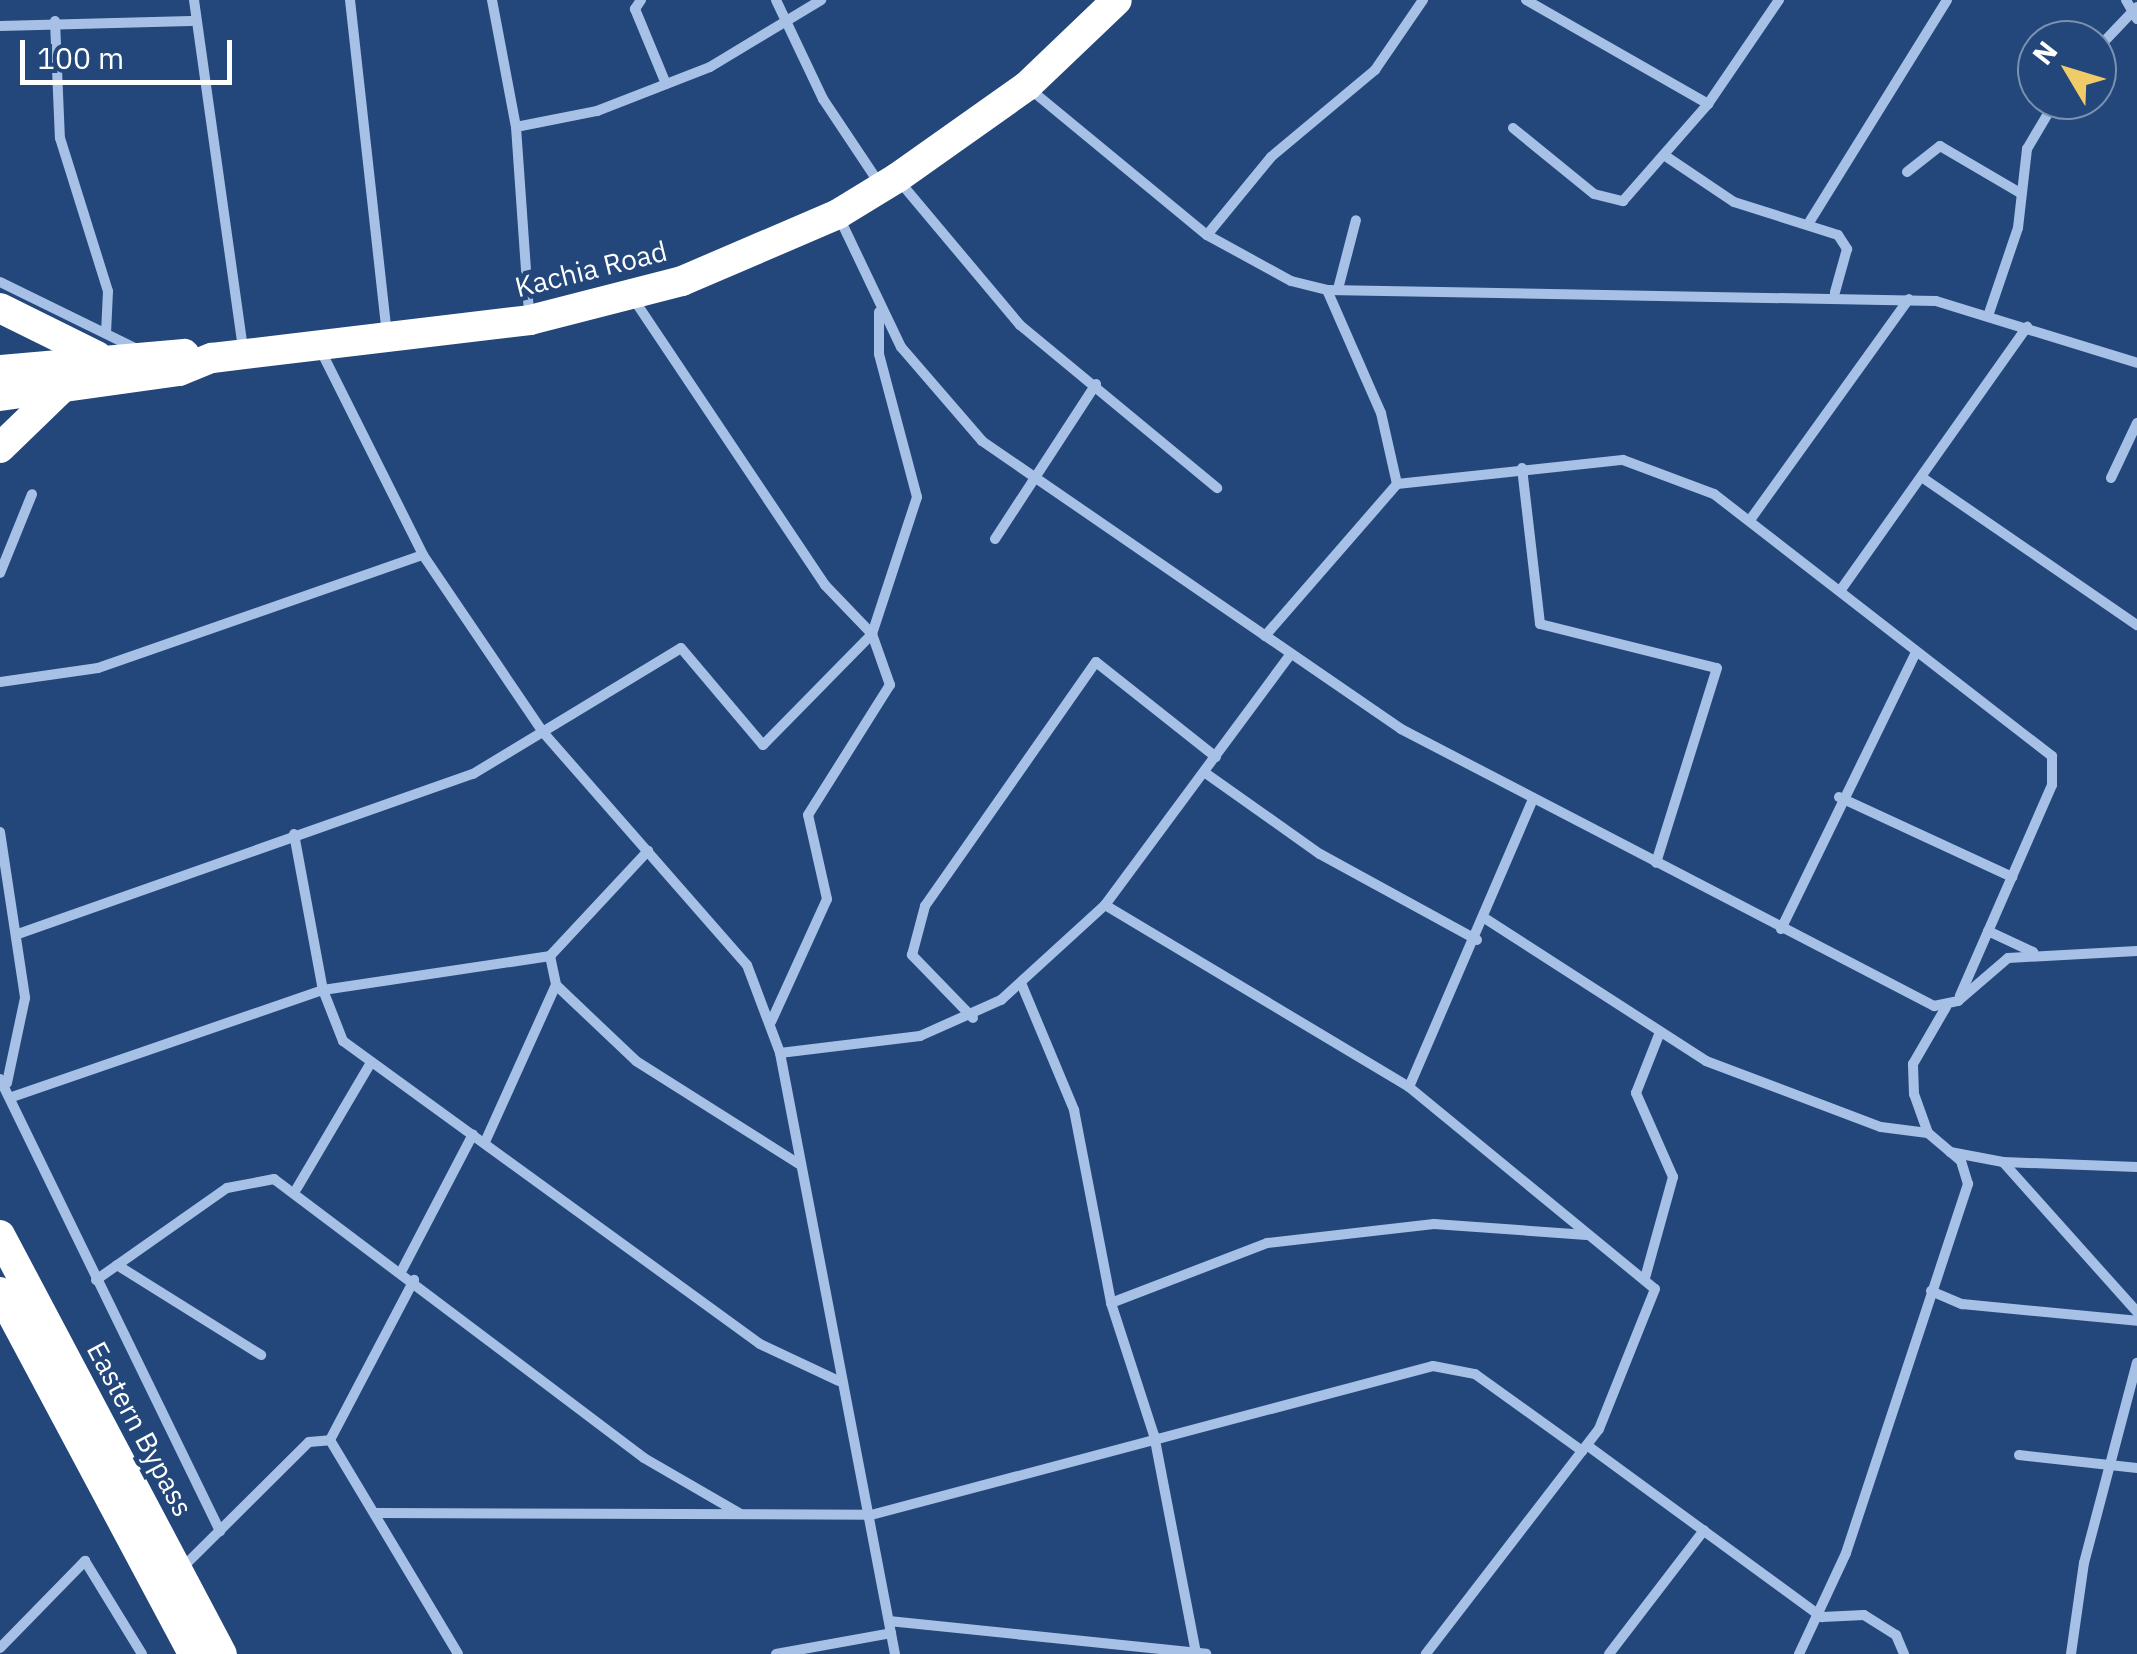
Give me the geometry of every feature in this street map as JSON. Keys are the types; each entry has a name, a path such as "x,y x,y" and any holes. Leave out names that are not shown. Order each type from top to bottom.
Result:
{"highway":[{"name":"Kachia Road","path":"0,396 212,358 321,350 530,320 632,297 838,214 1026,86 1117,0"},
{"path":"0,308 103,345 148,355 212,358"},
{"path":"0,370 103,345"},
{"path":"0,448 64,387"},
{"name":"Eastern Bypass","path":"0,1235 222,1654"},
{"path":"0,1292 193,1654"}],"street":[{"path":"194,0 191,22 244,355"},
{"path":"350,0 388,341"},
{"path":"492,0 516,127 530,320"},
{"path":"641,0 635,10 666,84"},
{"path":"776,0 787,24 889,182 983,288 1217,488"},
{"path":"516,127 597,111 666,84 787,24 820,0"},
{"path":"1208,234 1270,157 1375,70 1423,0"},
{"path":"1526,0 1708,104"},
{"path":"1514,128 1594,194 1623,200 1708,104 1779,0"},
{"path":"1810,221 1947,0"},
{"path":"2117,30 2136,12 2126,0"},
{"path":"0,26 54,20 191,22"},
{"path":"54,20 60,138 104,274 103,345"},
{"path":"1026,86 1208,234 1290,281 1332,290 1835,292 1909,299 1988,316 2137,363"},
{"path":"1988,316 2012,254 2027,150 2044,120"},
{"path":"1907,172 1930,145 1940,146 2020,193"},
{"path":"1664,155 1734,202 1810,221 1847,248 1835,292"},
{"path":"838,214 878,312 942,398 1029,478 1290,654 1532,801 1781,929 1946,1007"},
{"path":"1356,220 1332,290 1381,413 1397,484"},
{"path":"0,282 103,345"},
{"path":"632,297 826,585 872,634 890,686 808,815 826,899 771,1022"},
{"path":"1750,520 1909,299"},
{"path":"18,934 473,774 681,648 764,745 872,634 917,497 879,354 878,312"},
{"path":"1840,591 2027,327"},
{"path":"321,350 423,555 542,731 747,965 780,1053 839,1381 871,1515 894,1654"},
{"path":"994,539 1029,478 1096,384"},
{"path":"2112,478 2137,423"},
{"path":"1265,636 1397,484 1605,460 1663,470 1750,520 2052,756 2052,785 1958,1001"},
{"path":"1522,468 1540,624 1716,668 1656,864"},
{"path":"1923,478 2137,625"},
{"path":"0,573 32,494"},
{"path":"0,682 98,668 423,555"},
{"path":"1781,929 1840,797 1916,652"},
{"path":"780,1053 920,1036 972,1018 1021,983 1105,905 1290,654"},
{"path":"972,1018 912,954 925,906 1096,662 1216,757"},
{"path":"1204,772 1320,854 1477,940"},
{"path":"1840,797 2012,877"},
{"path":"1409,1086 1486,920 1532,801"},
{"path":"0,832 25,998 3,1081 220,1531"},
{"path":"294,834 323,990 342,1041 760,1344 839,1381"},
{"path":"12,1096 323,990 550,956 648,851"},
{"path":"1105,905 1409,1086 1645,1278 1656,1299 1585,1449 1426,1654"},
{"path":"1486,920 1660,1032 1748,1079 1928,1134 1950,1152 1968,1184 1822,1617 1799,1654"},
{"path":"1988,931 2033,952"},
{"path":"1928,1134 1914,1064 1946,1007 1958,1001 1996,963 2033,952 2136,949"},
{"path":"550,956 556,985 636,1061 798,1164"},
{"path":"1021,983 1074,1110 1111,1303 1154,1435 1196,1653"},
{"path":"484,1142 556,985"},
{"path":"1645,1278 1673,1177 1636,1093 1660,1032"},
{"path":"297,1188 370,1064"},
{"path":"402,1270 473,1134"},
{"path":"1950,1152 2003,1162 2137,1166"},
{"path":"2003,1162 2137,1312"},
{"path":"96,1280 227,1188 254,1178 297,1188 644,1458 740,1514"},
{"path":"1111,1303 1267,1243 1434,1224 1588,1235"},
{"path":"118,1265 260,1354"},
{"path":"330,1440 414,1280"},
{"path":"1931,1292 1962,1304 2137,1321"},
{"path":"2071,1654 2076,1594 2113,1466 2137,1363"},
{"path":"378,1513 871,1515 1154,1435 1433,1366 1475,1374 1704,1530 1822,1617 1864,1615 1896,1635 1904,1654"},
{"path":"178,1571 309,1442 330,1440"},
{"path":"330,1440 378,1513 458,1654"},
{"path":"2019,1455 2137,1468"},
{"path":"1609,1654 1704,1530"},
{"path":"0,1648 86,1561 142,1654"},
{"path":"776,1654 890,1627 1206,1654"}]}
